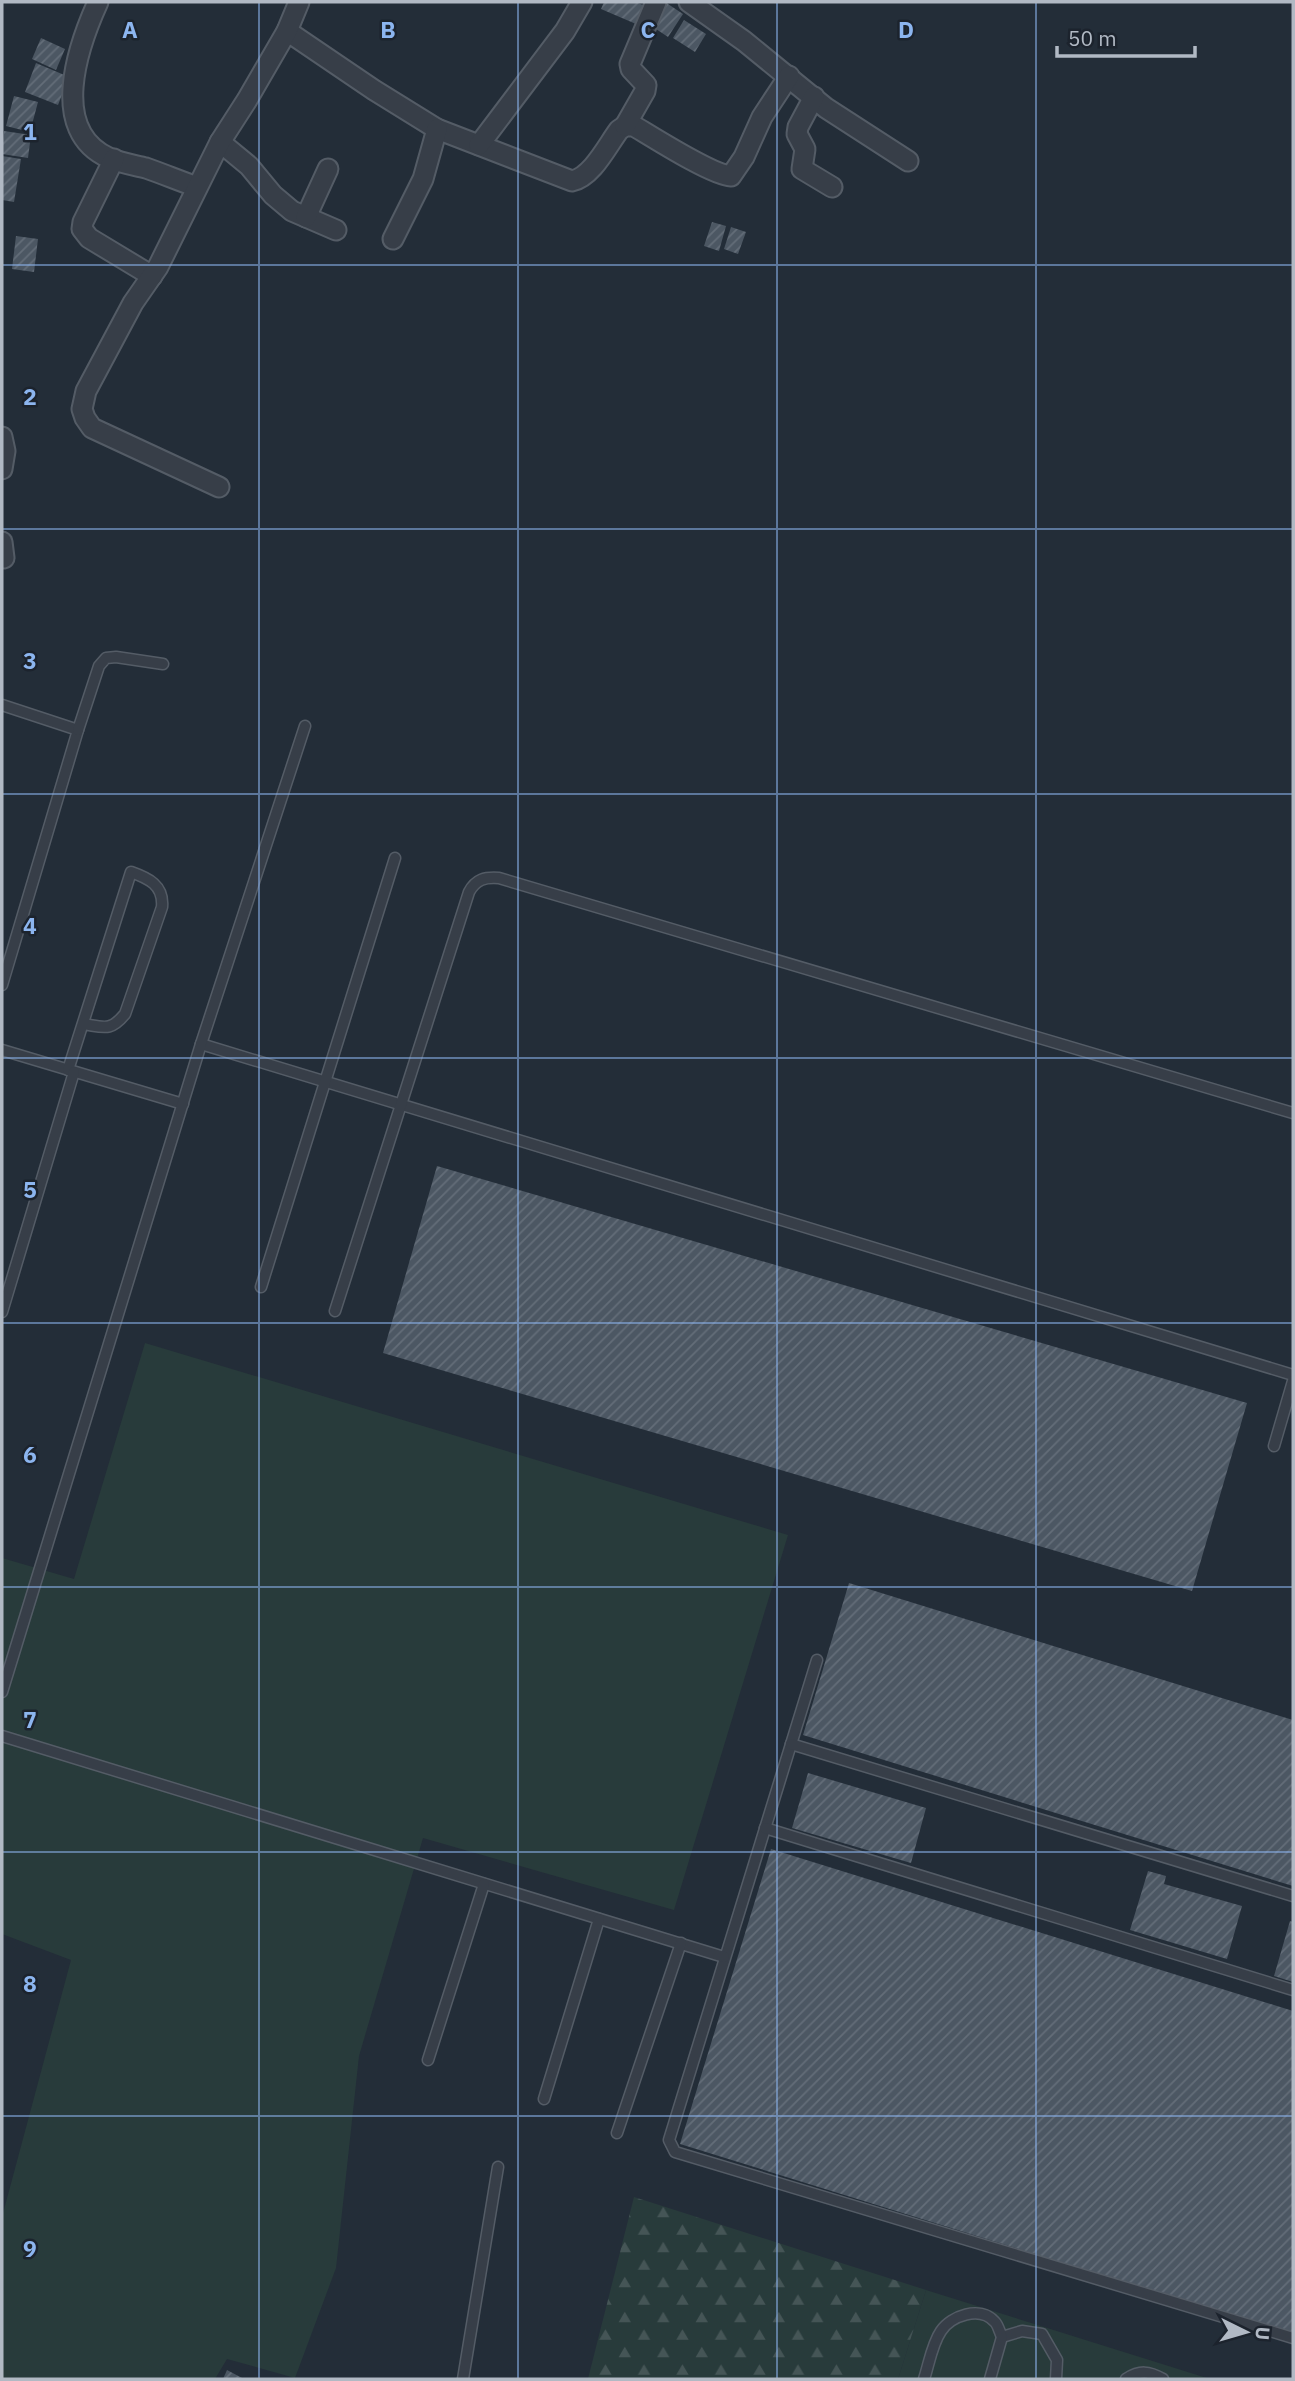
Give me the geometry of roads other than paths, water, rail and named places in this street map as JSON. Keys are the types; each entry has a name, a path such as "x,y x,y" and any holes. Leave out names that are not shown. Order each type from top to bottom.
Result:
{"street":[{"path":"98,2 76,62 73,108 78,126 87,140 114,159 197,187"},
{"path":"219,487 92,428 82,409 86,391 123,320 152,276 219,142 287,31 299,2"},
{"path":"479,145 565,31 582,2"},
{"path":"287,31 437,129 572,181 580,179 588,172 625,125 645,91 646,85 631,69 630,64 656,2"},
{"path":"689,2 842,119 908,161"},
{"path":"625,125 634,126 712,170 732,176 762,117 789,76"},
{"path":"814,97 798,127 797,134 805,149 802,169 832,187"},
{"path":"393,239 423,179 437,129"},
{"path":"219,142 249,166 292,211 336,230"},
{"path":"114,159 82,229 89,238 152,276"},
{"path":"306,217 328,169"},
{"path":"2,437 5,451 2,469"}],"lane":[{"path":"2,985 99,666 106,658 116,657 163,664"},
{"path":"2,705 78,730"},
{"path":"2,1692 201,1044 305,726"},
{"path":"261,1287 395,858"},
{"path":"2,1312 83,1024 131,872 148,877 158,887 163,898 162,906 125,1014 118,1023 108,1028 83,1024"},
{"path":"335,1311 469,892 473,884 480,879 513,882 1293,1113"},
{"path":"201,1044 324,1079 1293,1375"},
{"path":"2,1051 183,1104"},
{"path":"1274,1446 1293,1381"},
{"path":"817,1660 669,2140 675,2152 1293,2337"},
{"path":"2,1736 724,1957"},
{"path":"791,1744 1293,1896"},
{"path":"765,1828 1293,1990"},
{"path":"428,2060 484,1884"},
{"path":"544,2099 599,1919"},
{"path":"617,2133 681,1943"},
{"path":"463,2379 498,2167"},
{"path":"924,2379 939,2333 949,2322 967,2314 982,2314 995,2321 1002,2337 990,2379"},
{"path":"1002,2337 1022,2331 1042,2334 1057,2360 1056,2379"},
{"path":"1126,2379 1137,2372 1151,2372 1163,2379"}]}
